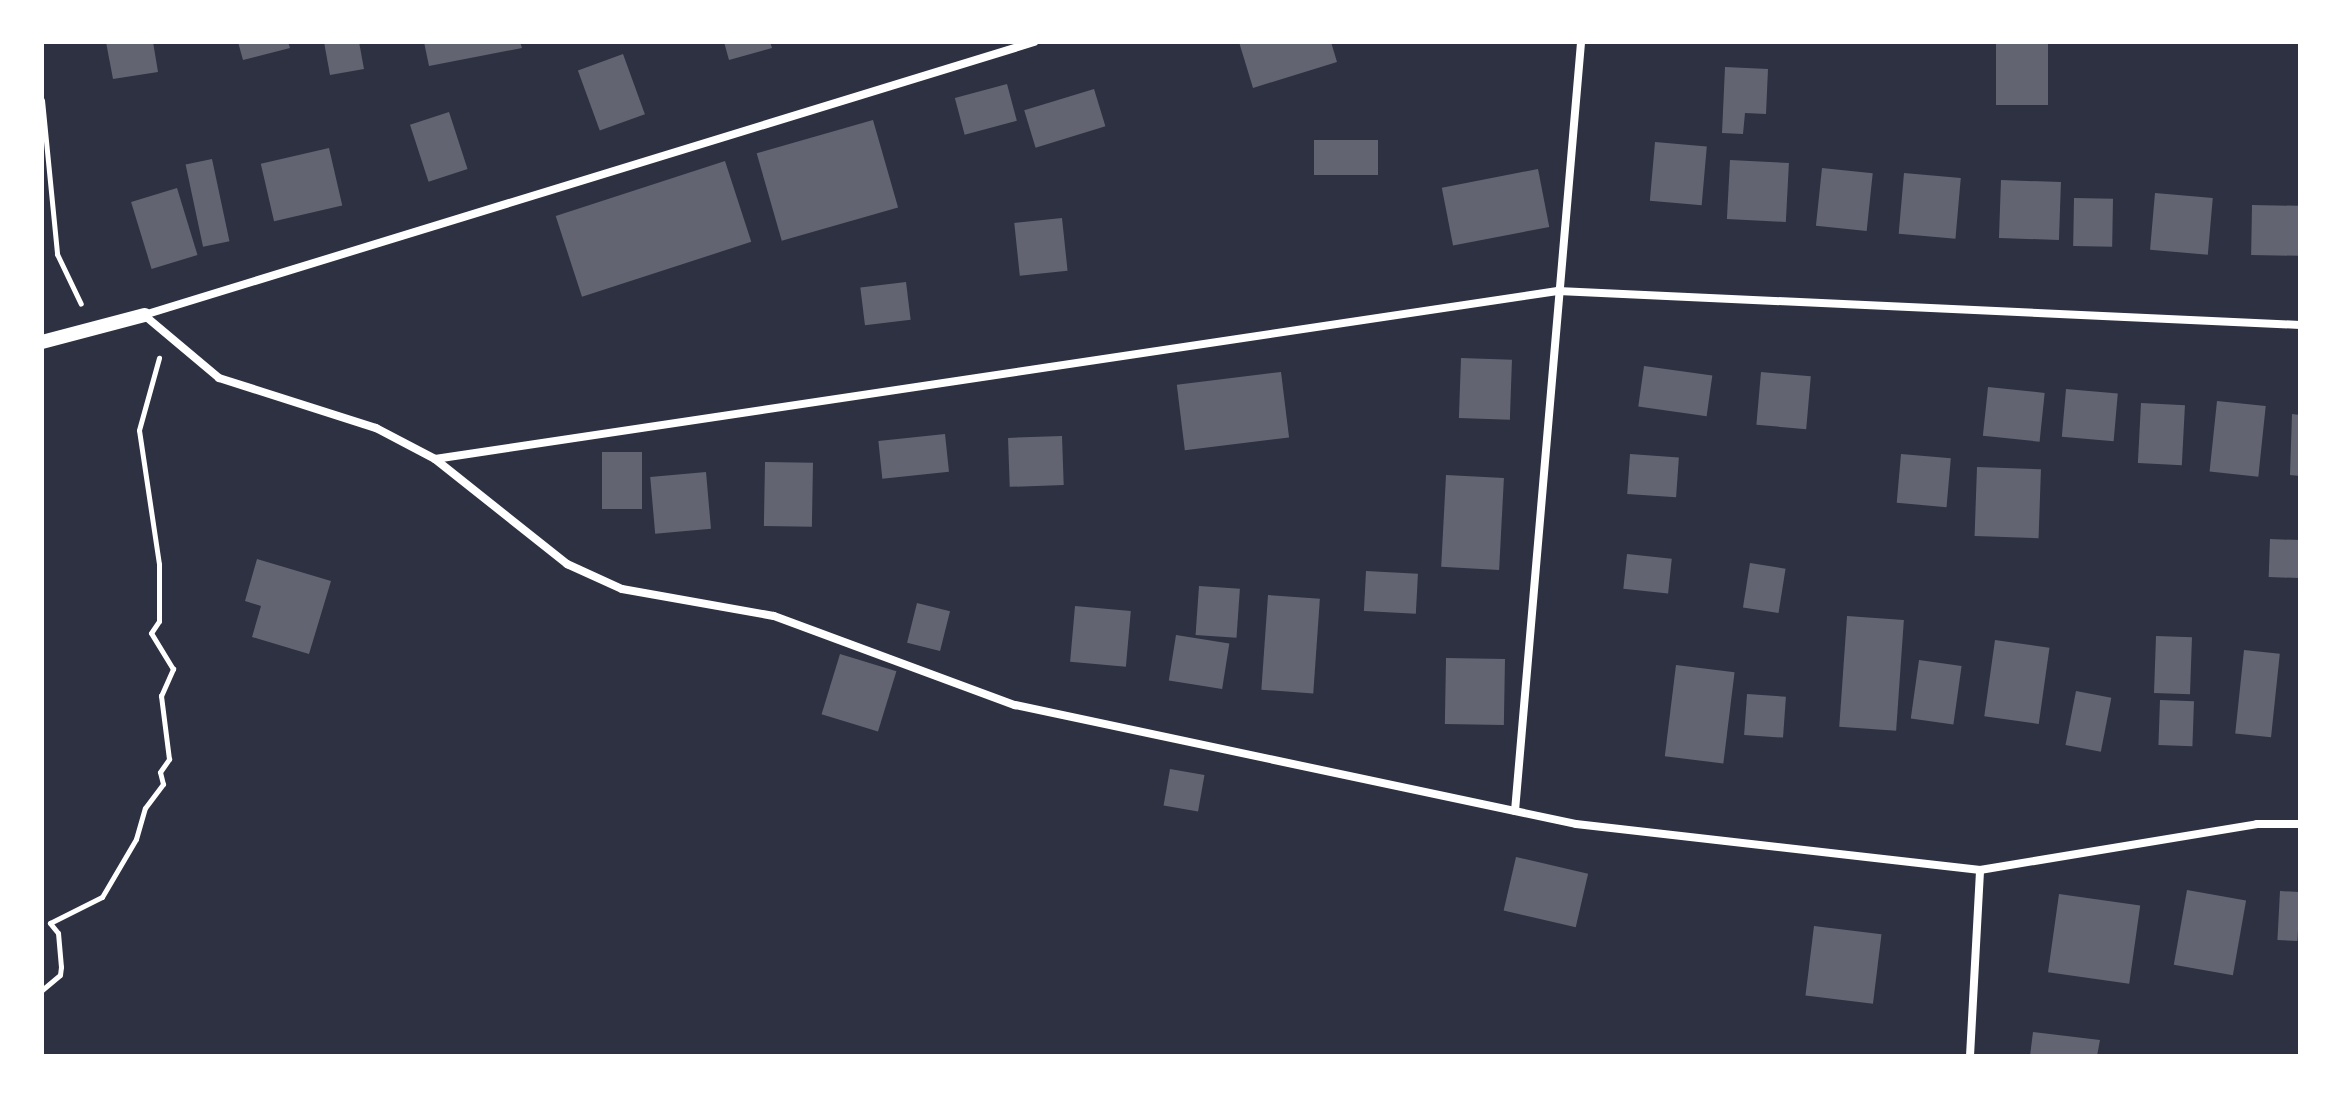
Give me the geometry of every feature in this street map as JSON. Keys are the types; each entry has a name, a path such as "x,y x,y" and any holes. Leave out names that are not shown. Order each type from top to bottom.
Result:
{"street":[{"path":"42,342 144,315 1034,42"},
{"path":"1515,811 1581,42"},
{"path":"435,459 1558,291 2300,325"},
{"path":"144,315 219,378 376,428 435,459 567,564 622,589 774,616 1015,705 1576,824 1980,870 2257,824 2300,824"},
{"path":"1970,1056 1980,870"}],"path":[{"path":"42,100 57,254 93,328"},
{"path":"42,990 60,975 61,967 60,942 50,923 102,897 136,839 145,808 163,784 160,772 169,759 161,696 173,669 151,633 159,621 159,564 139,430 146,393 159,368 160,329"}],"building":[{"path":"106,42 153,42 158,72 113,79"},
{"path":"238,42 288,42 290,48 243,60"},
{"path":"324,42 359,42 364,69 330,75"},
{"path":"424,42 520,42 522,48 429,66"},
{"path":"724,42 770,42 772,48 729,60"},
{"path":"1239,42 1331,42 1337,62 1253,88"},
{"path":"1996,42 2048,42 2048,105 1996,105"},
{"path":"623,54 645,114 600,131 578,70"},
{"path":"1725,67 1768,69 1766,114 1745,113 1743,134 1722,133"},
{"path":"1007,84 1017,121 965,135 955,98"},
{"path":"1094,89 1105,126 1036,148 1024,110"},
{"path":"449,112 468,169 429,182 410,125"},
{"path":"873,120 898,207 782,241 757,153"},
{"path":"1314,140 1378,140 1378,175 1314,175"},
{"path":"1655,142 1707,147 1702,205 1650,201"},
{"path":"329,148 342,205 274,221 261,164"},
{"path":"212,159 229,241 203,247 186,165"},
{"path":"1730,160 1789,163 1786,222 1727,219"},
{"path":"725,161 751,242 582,297 556,216"},
{"path":"1822,168 1873,173 1867,231 1816,226"},
{"path":"1538,169 1549,227 1453,246 1442,188"},
{"path":"1904,173 1961,178 1955,239 1899,234"},
{"path":"2001,180 2061,182 2059,240 1999,238"},
{"path":"177,188 197,255 152,269 131,202"},
{"path":"2155,193 2213,198 2208,255 2150,250"},
{"path":"2074,198 2113,199 2112,247 2073,246"},
{"path":"2252,205 2300,206 2299,256 2251,255"},
{"path":"1062,218 1068,271 1020,276 1014,223"},
{"path":"906,282 911,320 865,325 860,288"},
{"path":"1461,358 1512,360 1510,420 1459,418"},
{"path":"1644,366 1712,376 1707,416 1638,407"},
{"path":"1281,372 1289,438 1185,450 1177,385"},
{"path":"1761,372 1811,376 1806,429 1756,425"},
{"path":"1988,387 2045,393 2040,442 1983,436"},
{"path":"2066,389 2118,394 2114,441 2062,437"},
{"path":"2217,401 2266,406 2258,477 2210,472"},
{"path":"2141,403 2185,405 2182,465 2138,463"},
{"path":"2292,414 2300,415 2300,476 2290,475"},
{"path":"945,434 949,472 882,479 878,441"},
{"path":"1062,436 1064,485 1010,487 1008,438"},
{"path":"602,452 642,452 642,509 602,509"},
{"path":"1630,454 1679,457 1676,497 1627,494"},
{"path":"1901,454 1951,458 1947,507 1897,503"},
{"path":"765,462 813,463 812,527 764,526"},
{"path":"1977,467 2041,469 2039,538 1975,536"},
{"path":"706,472 711,529 655,534 650,477"},
{"path":"1446,475 1504,478 1499,570 1441,567"},
{"path":"2270,539 2300,540 2299,578 2269,577"},
{"path":"1627,554 1672,559 1668,594 1623,589"},
{"path":"257,559 331,581 309,654 252,637 261,606 245,601"},
{"path":"1750,563 1786,569 1779,613 1743,607"},
{"path":"1366,571 1418,574 1416,614 1364,611"},
{"path":"1199,586 1240,589 1236,638 1196,635"},
{"path":"1268,595 1320,599 1313,693 1261,690"},
{"path":"917,603 950,611 940,651 907,643"},
{"path":"1075,606 1131,611 1126,667 1070,662"},
{"path":"1847,616 1904,620 1896,731 1839,727"},
{"path":"1176,635 1229,643 1222,689 1169,680"},
{"path":"2156,636 2192,637 2190,694 2154,693"},
{"path":"1995,640 2049,648 2039,724 1984,716"},
{"path":"2244,650 2280,654 2271,737 2235,734"},
{"path":"840,654 896,671 878,731 822,714"},
{"path":"1446,658 1505,659 1504,725 1445,724"},
{"path":"1919,660 1962,666 1953,724 1911,718"},
{"path":"1676,665 1735,672 1723,764 1665,756"},
{"path":"2076,691 2111,698 2101,752 2066,745"},
{"path":"1747,694 1786,697 1783,738 1744,735"},
{"path":"2160,700 2194,701 2192,746 2158,745"},
{"path":"1170,769 1204,775 1198,812 1164,805"},
{"path":"1516,857 1588,874 1576,927 1504,911"},
{"path":"2187,890 2246,900 2233,975 2174,965"},
{"path":"2280,891 2300,892 2297,941 2277,940"},
{"path":"2059,894 2140,905 2129,984 2048,972"},
{"path":"1814,926 1881,934 1873,1004 1805,995"},
{"path":"2033,1032 2100,1040 2097,1056 2030,1056"}]}
